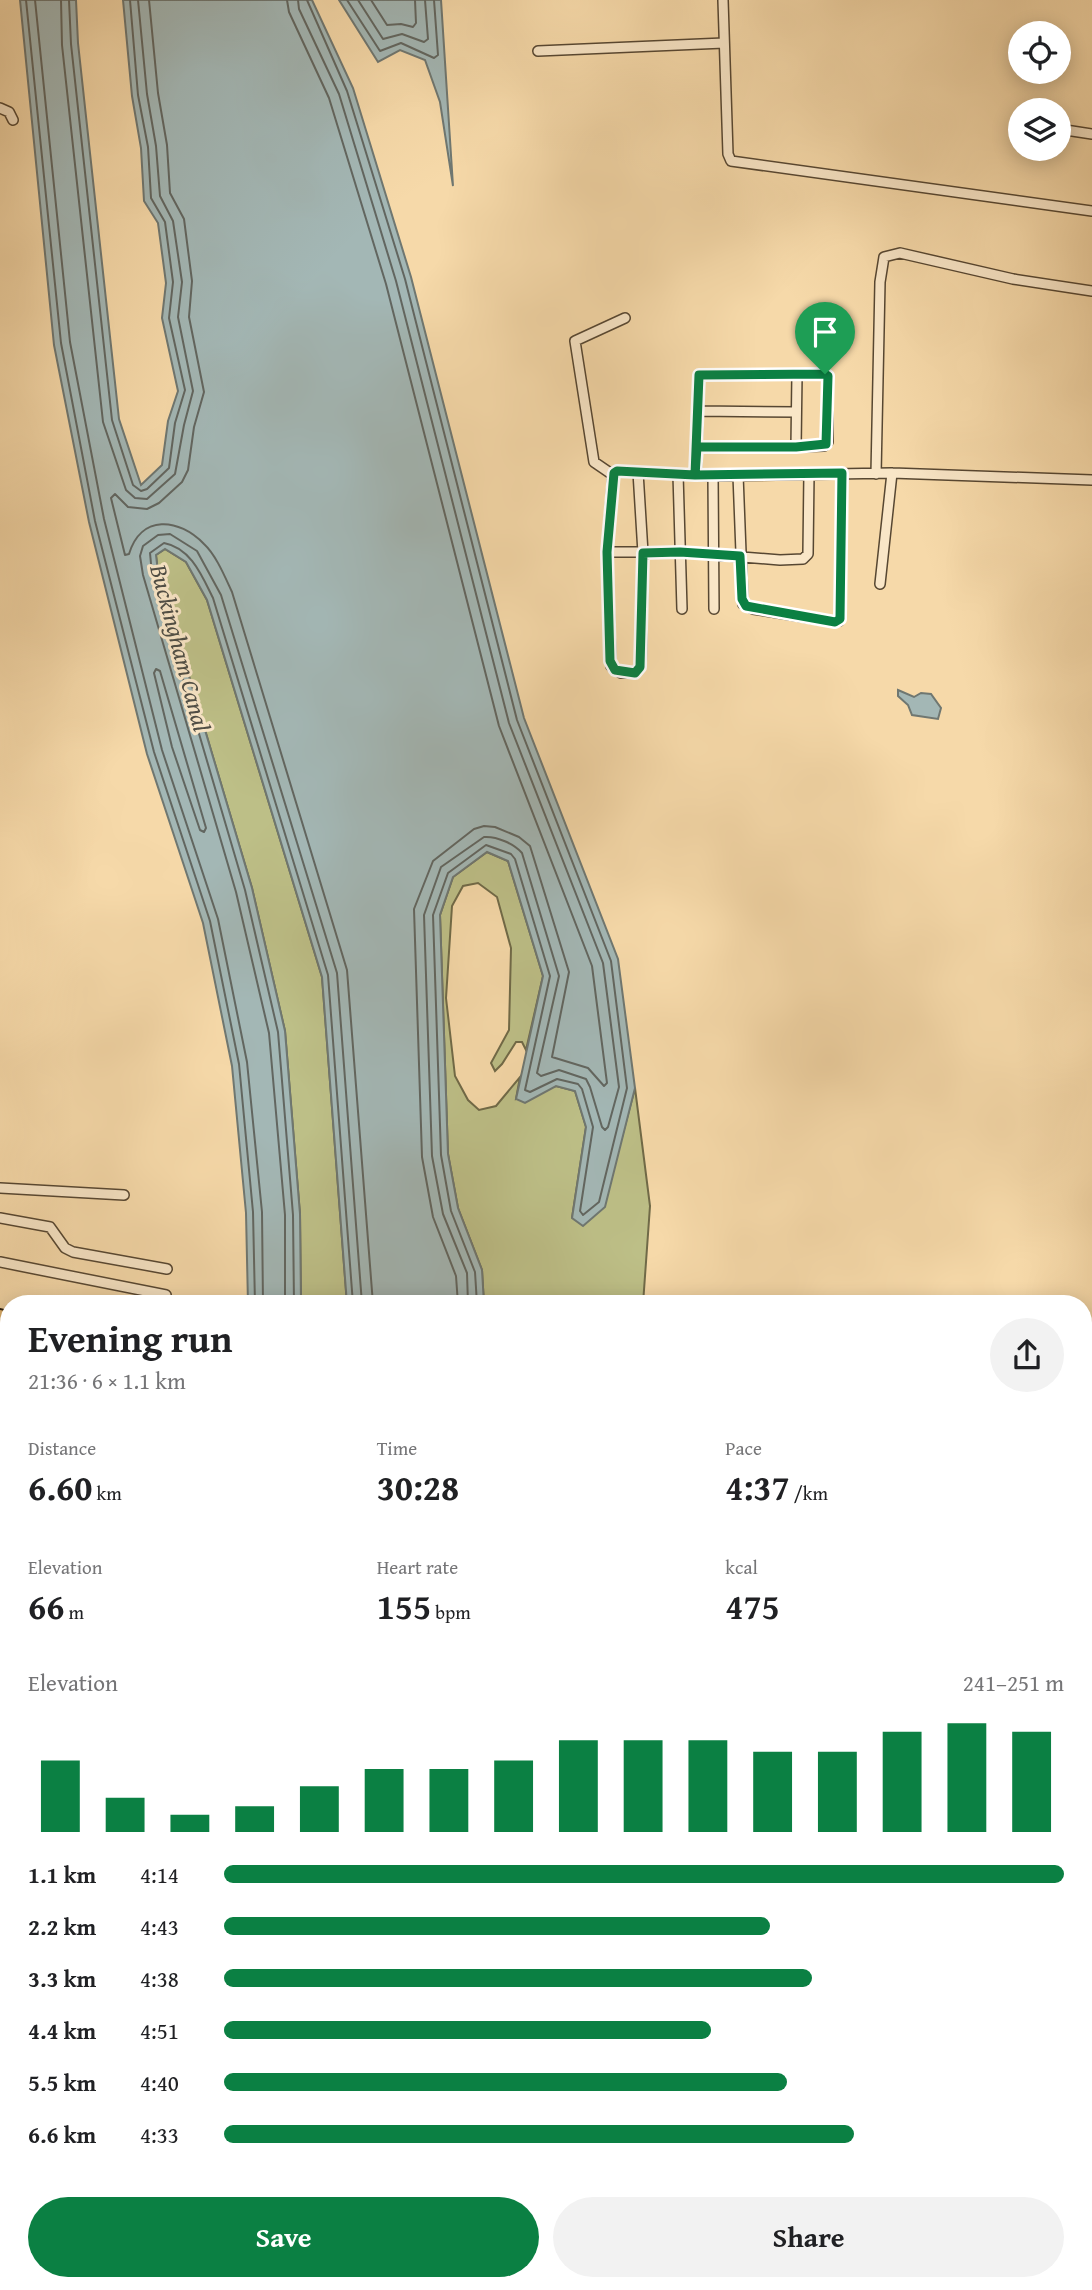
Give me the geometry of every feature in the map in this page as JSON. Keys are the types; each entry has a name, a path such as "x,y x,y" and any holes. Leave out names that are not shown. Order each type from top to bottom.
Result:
{"main road":[{"path":"0,1317 0,1474"}],"street":[{"path":"723,0 728,154 731,161 1092,211"},
{"path":"538,51 724,43"},
{"path":"0,108 9,111 13,120"},
{"path":"1071,131 1092,134"},
{"path":"876,474 880,282 884,257 900,254 913,256 1013,279 1092,291"},
{"path":"613,475 594,462 575,341 625,318"},
{"path":"796,447 797,374"},
{"path":"695,475 699,375 828,376 828,442 824,446 697,447"},
{"path":"697,411 796,412"},
{"path":"638,472 643,553 641,663 638,670 621,673 611,666 607,552 613,475 617,471 638,472 678,474 712,476 892,473 1092,480"},
{"path":"607,552 680,552 788,560 807,557 809,473"},
{"path":"738,475 742,599 746,606 839,621 842,473"},
{"path":"880,584 892,473"},
{"path":"678,474 682,609"},
{"path":"712,476 714,609"},
{"path":"0,1188 124,1195"},
{"path":"0,1218 50,1227 65,1248 73,1252 167,1269"},
{"path":"0,1262 166,1295"}],"green space":[{"path":"165,549 186,562 207,600 322,977 346,1295 301,1295 300,1214 285,1031 252,888 158,572 156,555"},
{"path":"487,852 508,861 543,976 526,1050 522,1042 516,1042 495,1071 491,1063 509,1030 511,948 497,897 478,883 463,886 452,906 446,998 455,1076 468,1100 479,1110 496,1106 520,1077 516,1099 556,1086 575,1091 586,1127 572,1218 622,1137 635,1088 650,1206 644,1295 483,1295 482,1270 458,1208 448,1154 440,915 453,877"}],"water":[{"name":"Buckingham Canal","path":"20,0 76,0 78,43 119,419 141,485 162,465 168,421 178,391 162,318 166,283 158,223 144,201 141,148 132,96 123,0 312,0 353,88 411,277 524,718 618,959 635,1088 605,1207 583,1226 572,1218 586,1127 575,1091 556,1086 525,1103 516,1099 543,976 508,861 487,852 453,877 440,915 448,1154 458,1208 482,1270 483,1295 346,1295 322,977 207,600 186,562 165,549 156,555 158,572 252,888 285,1031 300,1214 301,1295 248,1295 246,1213 232,1066 203,923 147,754 89,522 54,345"},
{"path":"339,0 441,0 453,186 440,102 425,60 400,50 378,62"},
{"path":"898,690 914,697 921,693 931,694 941,708 938,719 912,715 908,705 898,696"}],"route":[{"path":"825,374 701,374 697,377 695,475 614,473 607,552 610,661 615,670 635,673 640,667 643,553 680,552 740,556 742,599 749,608 835,622 840,619 842,473 695,475 697,447 824,446 828,442 828,376 825,374"}]}
